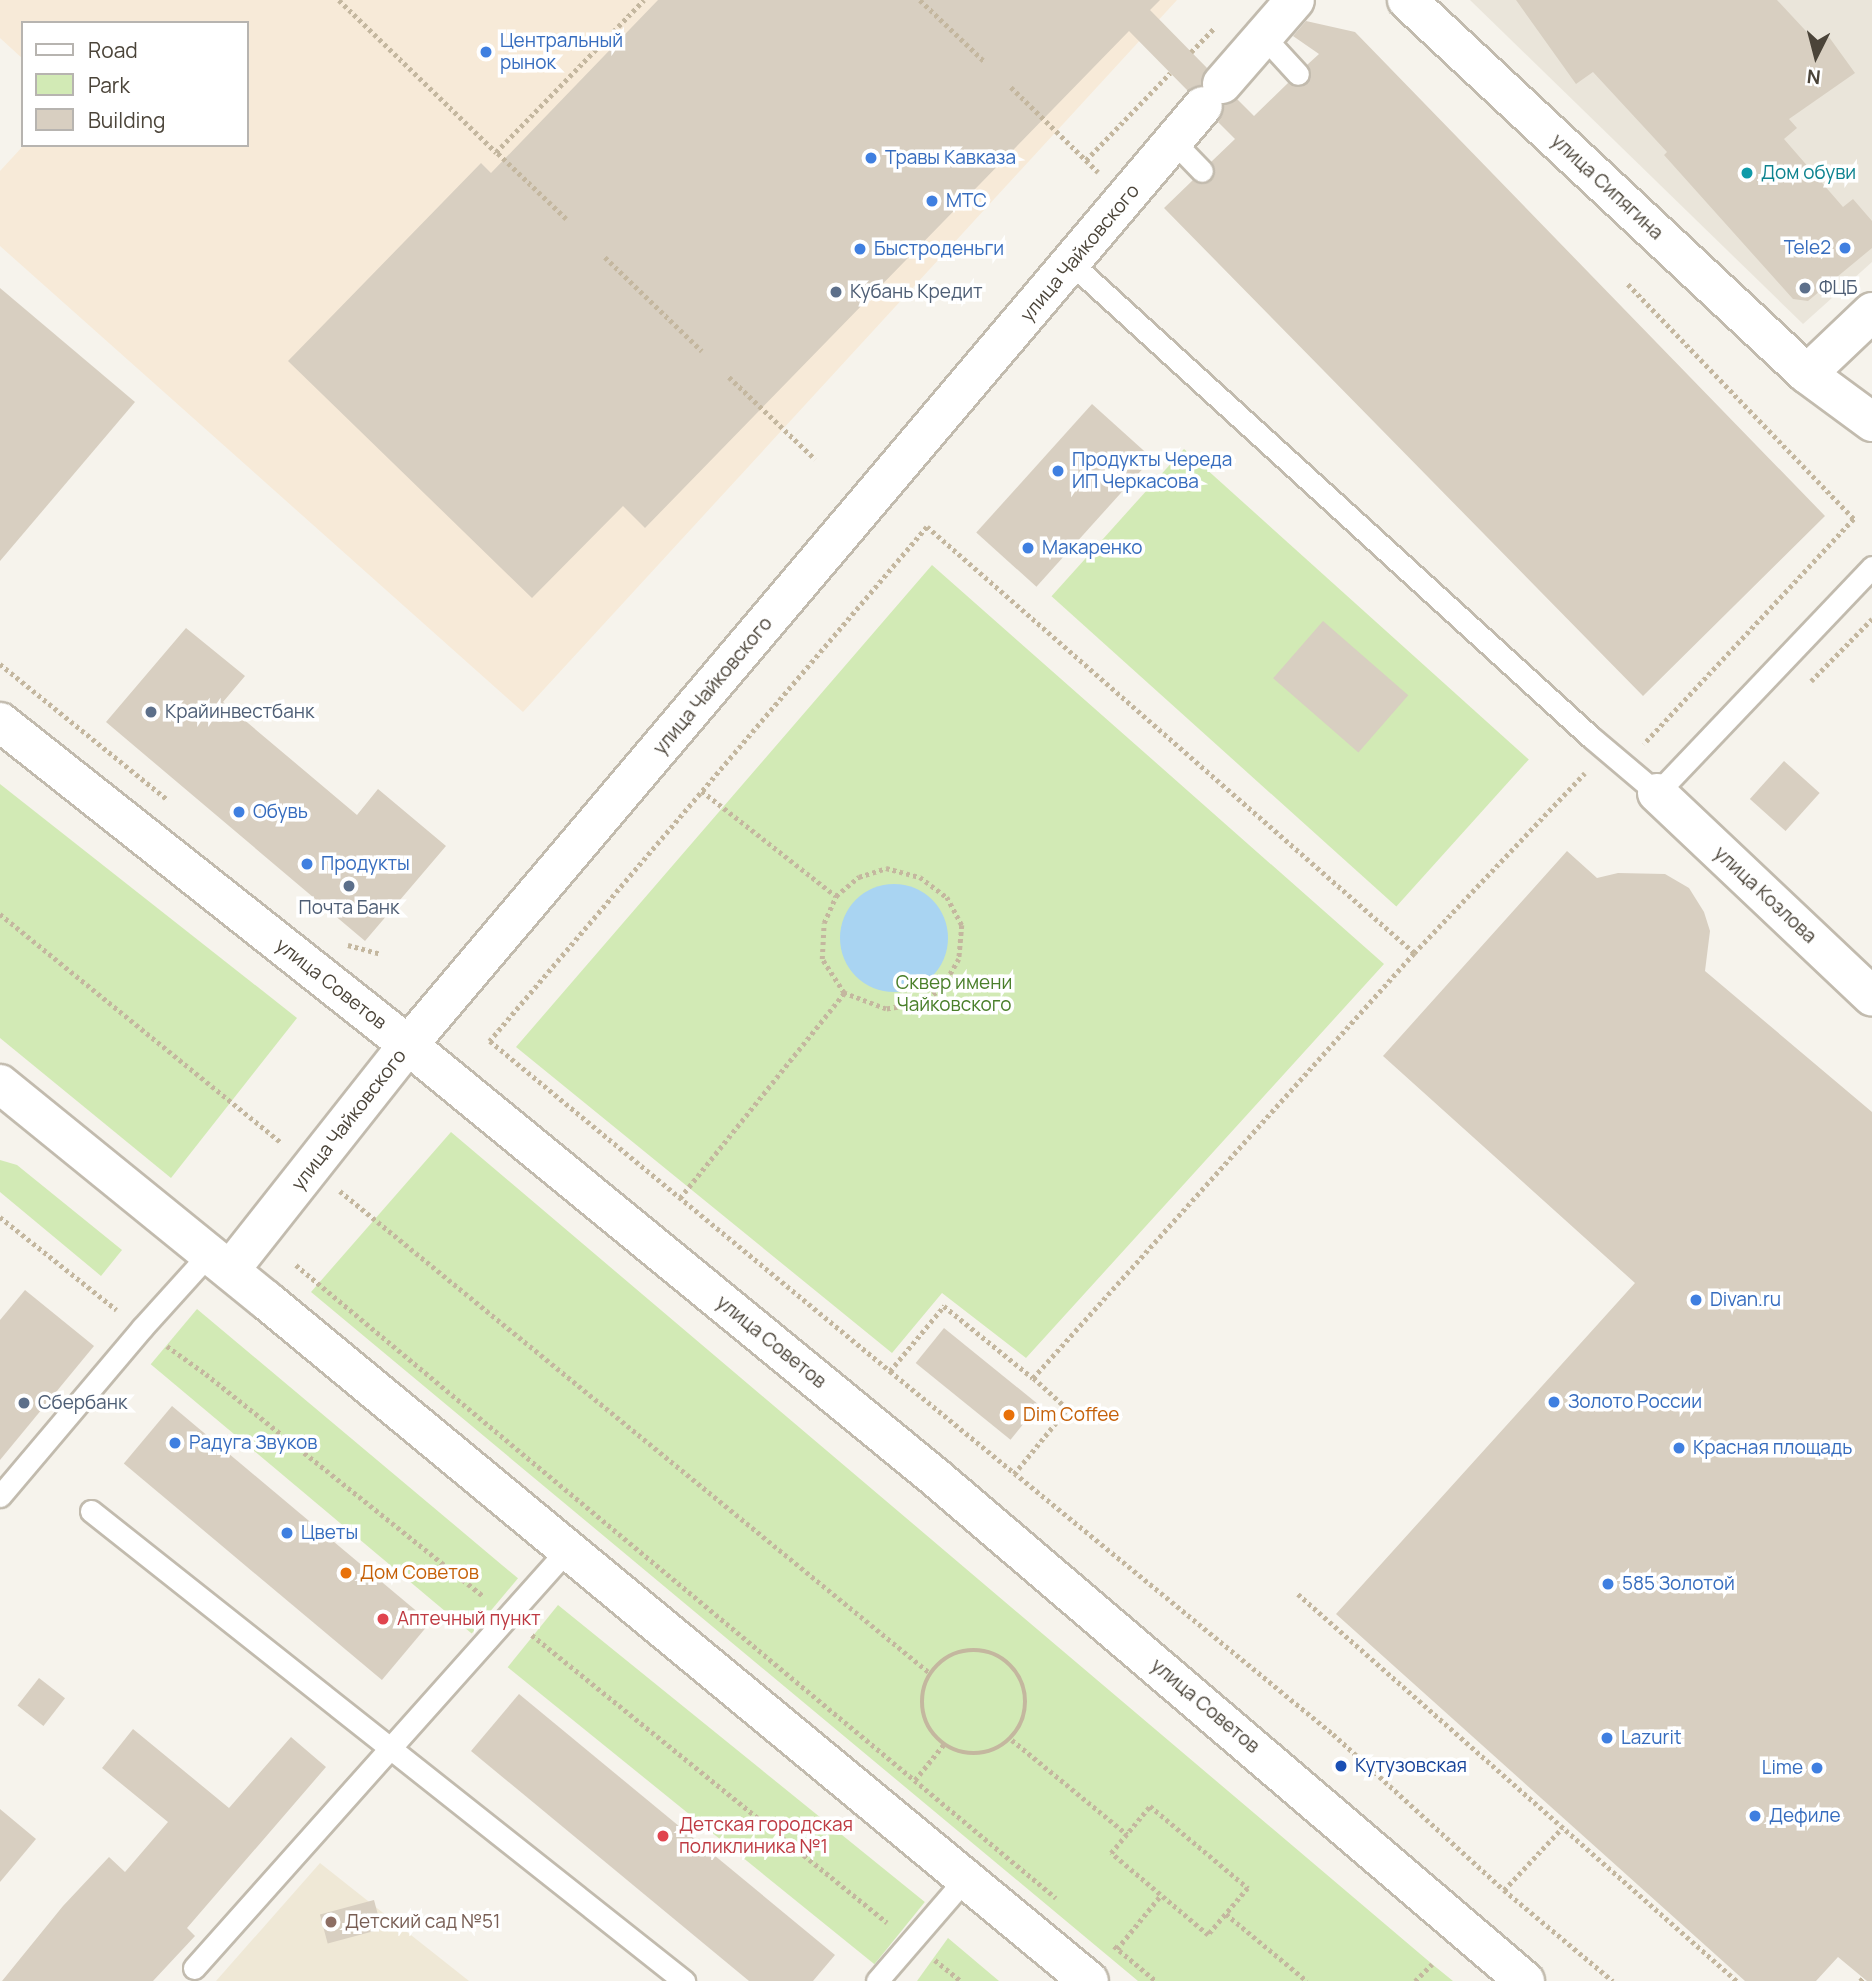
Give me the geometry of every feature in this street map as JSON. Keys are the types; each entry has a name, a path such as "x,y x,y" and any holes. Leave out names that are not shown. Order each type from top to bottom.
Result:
{"street":[{"name":"улица Чайковского","path":"219,1263 312,1167 408,1045 1294,0"},
{"name":"улица Сипягина","path":"1407,0 1807,374 1872,422"},
{"path":"1807,374 1872,312"},
{"name":"улица Советов","path":"0,722 408,1045 935,1476 1525,1981"},
{"name":"улица Козлова","path":"1666,784 1872,996"},
{"path":"0,1085 1088,1981"}],"lane":[{"path":"1264,37 1298,74"},
{"path":"1174,142 1202,172"},
{"path":"1071,263 1614,758 1666,784 1872,568"},
{"path":"0,1496 142,1328 219,1263"},
{"path":"91,1511 684,1981"},
{"path":"194,1968 566,1551"},
{"path":"877,1981 965,1879"}],"path":[{"path":"339,0 566,219"},
{"path":"634,0 639,5"},
{"path":"496,152 644,0"},
{"path":"920,0 984,61"},
{"path":"1086,160 1170,73"},
{"path":"1011,87 1126,199"},
{"path":"606,257 702,351"},
{"path":"1628,284 1854,519 1641,747 1666,784"},
{"path":"729,377 815,459"},
{"path":"1414,953 927,527 490,1041 1333,1734 1504,1890 1613,1981"},
{"path":"0,664 175,806"},
{"path":"1033,1378 1414,953 1589,768 1614,758"},
{"path":"702,791 836,896"},
{"path":"887,868 920,877 947,897 962,925 959,958 942,989 918,1004 886,1009 844,993 822,959 824,923 836,896 859,877 887,868"},
{"path":"0,914 930,1673"},
{"path":"346,944 381,954"},
{"path":"680,1198 844,993"},
{"path":"0,1217 96,1296"},
{"path":"296,1265 1064,1905"},
{"path":"890,1371 944,1306 1033,1378 1067,1409 1014,1474"},
{"path":"1298,1594 1737,1981"},
{"path":"974,1649 999,1656 1014,1667 1023,1686 1026,1703 1025,1713 1012,1740 999,1748 974,1754 944,1744 931,1732 923,1716 925,1682 930,1673 946,1657 974,1649"},
{"path":"1012,1740 1127,1834"},
{"path":"915,1780 944,1744"},
{"path":"1150,1806 1248,1888 1208,1935 1160,1895 1111,1853 1150,1806"},
{"path":"1504,1890 1562,1828"},
{"path":"1117,1949 1160,1895"},
{"path":"1226,1914 1307,1981"},
{"path":"1107,1940 1156,1981"},
{"path":"1415,1981 1432,1964"}],"shaded area":[{"path":"0,0 1177,0 523,712 0,246 0,171 22,147 248,147 248,21 21,21 21,57 0,38"},
{"path":"1470,0 1872,0 1872,262 1803,324"},
{"name":"Детский сад №51","path":"320,1863 469,1981 216,1981"}],"green space":[{"path":"1184,449 1529,759 1396,907 1052,596"},
{"name":"Сквер имени Чайковского","path":"932,565 1384,964 1026,1358 942,1293 892,1353 516,1047"},
{"path":"0,784 297,1018 171,1178 0,1038"},
{"path":"451,1132 1453,1981 1138,1981 311,1292"},
{"path":"0,1160 17,1165 122,1250 101,1276 0,1192"},
{"path":"197,1309 518,1578 472,1633 151,1364"},
{"path":"558,1605 925,1902 874,1964 508,1667"},
{"path":"948,1938 999,1981 917,1981"}],"water":[{"path":"894,884 915,888 932,900 944,917 948,938 944,959 932,976 915,988 894,992 873,988 856,976 844,959 840,938 844,917 856,900 873,888"}],"building":[{"path":"658,0 1160,0 1150,10 1207,68 1201,85 1188,91 1129,31 645,528 623,506 532,598 288,361 481,163 491,173"},
{"path":"1516,0 1777,0 1818,44 1829,37 1855,73 1789,119 1797,128 1784,139 1843,207 1853,199 1872,221 1872,248 1808,301 1793,299 1664,155 1667,152 1593,72 1576,84"},
{"path":"1306,21 1355,32 1825,516 1643,696 1164,208 1193,180 1204,184 1214,175 1211,162 1235,139 1218,122 1224,105 1237,99 1254,116 1288,83 1300,87 1307,83 1311,72 1307,65 1319,54 1293,36"},
{"path":"0,288 135,402 0,561"},
{"path":"1092,404 1152,458 1036,587 976,533"},
{"path":"1323,621 1408,695 1358,752 1273,678"},
{"path":"186,628 245,676 223,702 357,815 378,789 446,846 365,941 106,722"},
{"path":"1784,761 1820,793 1786,831 1750,799"},
{"name":"Красная площадь","path":"1567,851 1597,878 1618,873 1665,874 1689,888 1704,912 1710,931 1705,971 1872,1112 1872,1981 1867,1981 1838,1957 1816,1981 1745,1981 1336,1614 1635,1283 1383,1056"},
{"name":"Сбербанк","path":"25,1290 94,1346 0,1460 0,1320"},
{"path":"944,1328 1039,1405 1010,1440 916,1363"},
{"path":"172,1406 430,1623 382,1680 124,1463"},
{"path":"39,1678 65,1698 43,1726 17,1706"},
{"path":"519,1694 835,1955 813,1981 749,1981 471,1751"},
{"path":"133,1729 229,1808 291,1737 326,1767 187,1928 195,1936 153,1981 2,1981 63,1906 109,1857 125,1872 168,1822 102,1768"},
{"path":"0,1809 36,1839 0,1882"},
{"path":"374,1900 382,1929 328,1943 320,1914"}],"place":[{"name":"Центральный рынок","path":"486,52"},
{"name":"Травы Кавказа","path":"871,158"},
{"name":"Дом обуви","path":"1747,173"},
{"name":"МТС","path":"932,201"},
{"name":"Tele2","path":"1845,248"},
{"name":"Быстроденьги","path":"860,249"},
{"name":"ФЦБ","path":"1805,288"},
{"name":"Кубань Кредит","path":"836,292"},
{"name":"Продукты Череда ИП Черкасова","path":"1058,471"},
{"name":"Макаренко","path":"1028,548"},
{"name":"Крайинвестбанк","path":"151,712"},
{"name":"Обувь","path":"239,812"},
{"name":"Продукты","path":"307,864"},
{"name":"Почта Банк","path":"349,886"},
{"name":"Divan.ru","path":"1696,1300"},
{"name":"Золото России","path":"1554,1402"},
{"name":"Сбербанк","path":"24,1403"},
{"name":"Dim Coffee","path":"1009,1415"},
{"name":"Радуга Звуков","path":"175,1443"},
{"name":"Красная площадь","path":"1679,1448"},
{"name":"Цветы","path":"287,1533"},
{"name":"Дом Советов","path":"346,1573"},
{"name":"585 Золотой","path":"1608,1584"},
{"name":"Аптечный пункт","path":"383,1619"},
{"name":"Lazurit","path":"1607,1738"},
{"name":"Кутузовская","path":"1341,1766"},
{"name":"Lime","path":"1817,1768"},
{"name":"Дефиле","path":"1755,1816"},
{"name":"Детская городская поликлиника №1","path":"663,1836"},
{"name":"Детский сад №51","path":"331,1922"}]}
